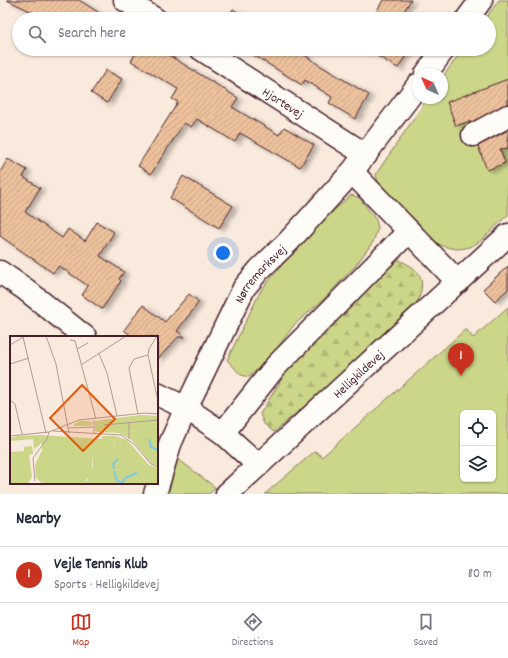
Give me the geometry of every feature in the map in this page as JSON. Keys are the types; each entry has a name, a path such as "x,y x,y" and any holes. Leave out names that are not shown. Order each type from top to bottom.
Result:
{"street":[{"path":"125,0 144,12"},
{"path":"472,12 481,0"},
{"name":"Hjortevej","path":"213,56 366,155"},
{"path":"430,68 439,56"},
{"name":"Nørremarksvej","path":"155,494 170,444 244,288 259,270 289,241 352,172 412,93"},
{"path":"473,135 508,116"},
{"path":"352,172 458,282"},
{"path":"223,433 275,367 409,231"},
{"name":"Helligkildevej","path":"227,494 508,235"},
{"path":"0,272 25,289 84,336"},
{"path":"158,395 186,408 223,433 258,465"}],"green space":[{"path":"499,0 508,0 508,215 476,244 459,249 448,248 436,243 378,183 376,174 424,104 448,104 448,70 458,56 496,56 496,12 490,12"},
{"path":"351,195 360,198 376,220 378,228 373,242 356,265 324,299 294,325 271,357 249,377 241,375 227,360 261,290 308,234"},
{"path":"397,259 411,266 419,274 422,285 418,301 319,394 274,432 264,424 260,414 286,372"},
{"path":"508,307 508,494 265,494 315,451 322,457 466,329 473,338"},
{"path":"178,459 216,488 209,494 168,494"}],"building":[{"path":"7,0 79,0 98,12 32,12"},
{"path":"383,0 411,0 403,12 376,12"},
{"path":"134,56 170,56 238,98 232,107 279,135 284,127 314,145 300,167 240,133 235,142 197,119 191,127 184,123 151,174 138,166 178,102 172,99 178,89 131,61"},
{"path":"255,56 306,56 369,95 355,119 329,103 332,97 305,80 302,85"},
{"path":"378,56 406,56 398,68"},
{"path":"106,70 122,79 107,103 91,93"},
{"path":"508,79 508,104 470,123 469,121 456,126 448,102"},
{"path":"508,130 508,148 500,149 505,163 487,170 478,146"},
{"path":"8,159 27,170 23,177 40,188 25,212 62,238 68,229 85,241 97,222 114,232 100,256 124,272 119,279 121,281 102,309 82,295 88,286 59,266 53,273 0,236 0,172"},
{"path":"183,176 233,206 219,228 170,198"},
{"path":"508,266 508,289 495,301 483,289"},
{"path":"189,294 199,302 177,331 185,337 178,337 158,359 158,336 132,336 124,330 143,305 165,322"}],"place":[{"name":"Vejle Tennis Klub","path":"461,376"}]}
